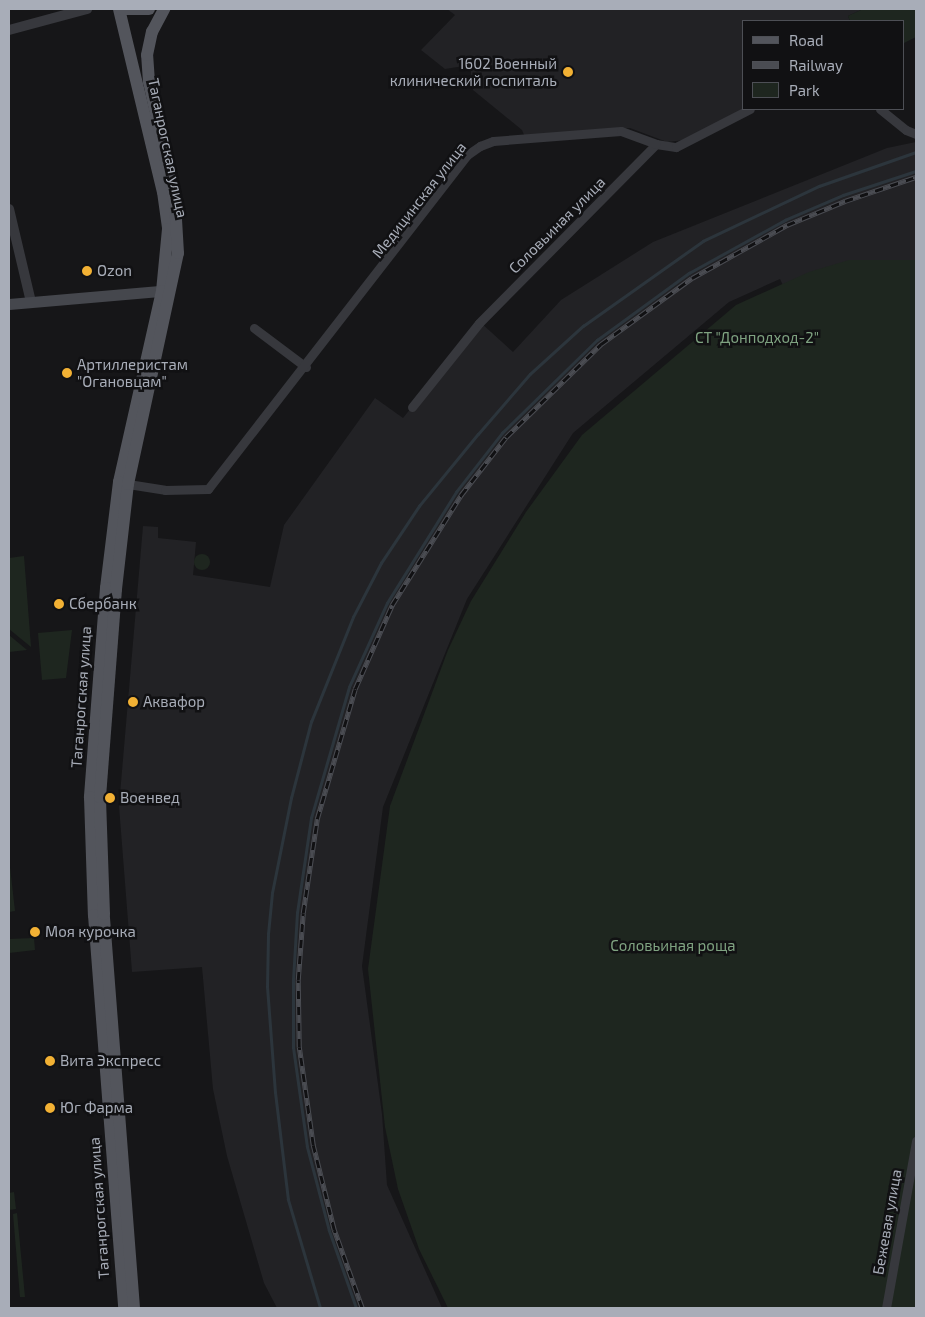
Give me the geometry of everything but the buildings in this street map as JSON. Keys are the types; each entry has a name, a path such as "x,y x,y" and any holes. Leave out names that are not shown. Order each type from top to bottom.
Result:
{"main road":[{"name":"Таганрогская улица","path":"149,9 120,9 165,203 168,252 167,290"},
{"name":"Таганрогская улица","path":"124,1308 102,945 100,797 124,483 167,290 178,228 149,82 147,55 152,32 164,9"},
{"path":"9,304 167,290"},
{"name":"Таганрогская улица","path":"102,945 134,1308"}],"street":[{"path":"9,30 87,9"},
{"path":"656,144 676,148 748,110"},
{"path":"881,110 906,130 916,134"},
{"name":"Медицинская улица","path":"124,483 165,490 208,489 306,366 468,155 480,146 493,141 621,131 656,144"},
{"name":"Соловьиная улица","path":"412,407 479,323 656,144"},
{"path":"9,209 31,302"},
{"path":"254,328 306,366"},
{"name":"Бежевая улица","path":"886,1308 916,1141"},
{"path":"906,1191 916,1190"}],"shaded area":[{"name":"1602 Военный клинический госпиталь","path":"447,9 863,9 848,16 850,20 742,20 742,109 685,140 667,142 630,128 525,137 522,130 473,90 470,65 445,69 421,50 455,15"},
{"path":"916,142 916,291 812,346 780,279 729,302 573,433 467,599 383,807 362,966 382,1114 387,1185 442,1308 277,1308 264,1283 227,1156 213,1089 202,967 132,972 119,806 143,526 158,527 158,538 196,542 193,575 270,587 284,525 375,398 403,418 480,322 513,352 561,300 653,242 887,148"}],"green space":[{"path":"863,9 916,9 916,37 905,42 905,20 850,20 848,16"},
{"name":"Соловьиная роща","path":"849,260 916,260 916,1308 448,1308 419,1249 398,1189 385,1127 368,969 390,806 448,650 471,601 526,512 582,435 736,305 809,272"},
{"path":"202,554 208,556 210,562 208,568 202,570 196,568 194,562 196,556"},
{"path":"24,556 31,647 9,629 9,558"},
{"path":"72,630 66,678 42,680 38,633"},
{"path":"9,635 27,650 9,652"},
{"path":"9,858 15,911 9,912"},
{"path":"34,938 35,950 9,953 9,939"},
{"path":"14,1192 16,1209 9,1210 9,1193"},
{"path":"17,1213 25,1297 20,1297 13,1214"}],"waterway":[{"path":"320,1308 288,1200 275,1093 267,987 268,934 272,893 291,798 311,722 353,617 381,563 419,506 530,374 583,326 703,241 819,186 916,152"},
{"path":"356,1308 329,1231 307,1147 293,1048 293,980 297,913 311,818 349,687 387,603 456,492 502,433 597,340 689,273 785,220 843,195 916,171"}],"railway":[{"path":"362,1308 334,1230 313,1145 299,1047 298,980 303,913 317,819 355,689 392,605 461,495 506,437 601,344 692,278 787,225 845,201 916,177"}],"place":[{"name":"1602 Военный клинический госпиталь","path":"568,72"},
{"name":"Ozon","path":"87,271"},
{"name":"Артиллеристам \"Огановцам\"","path":"67,373"},
{"name":"Сбербанк","path":"59,604"},
{"name":"Аквафор","path":"133,702"},
{"name":"Военвед","path":"110,798"},
{"name":"Моя курочка","path":"35,932"},
{"name":"Вита Экспресс","path":"50,1061"},
{"name":"Юг Фарма","path":"50,1108"}],"park label":[{"name":"СТ \"Донподход-2\"","path":"757,338"}]}
